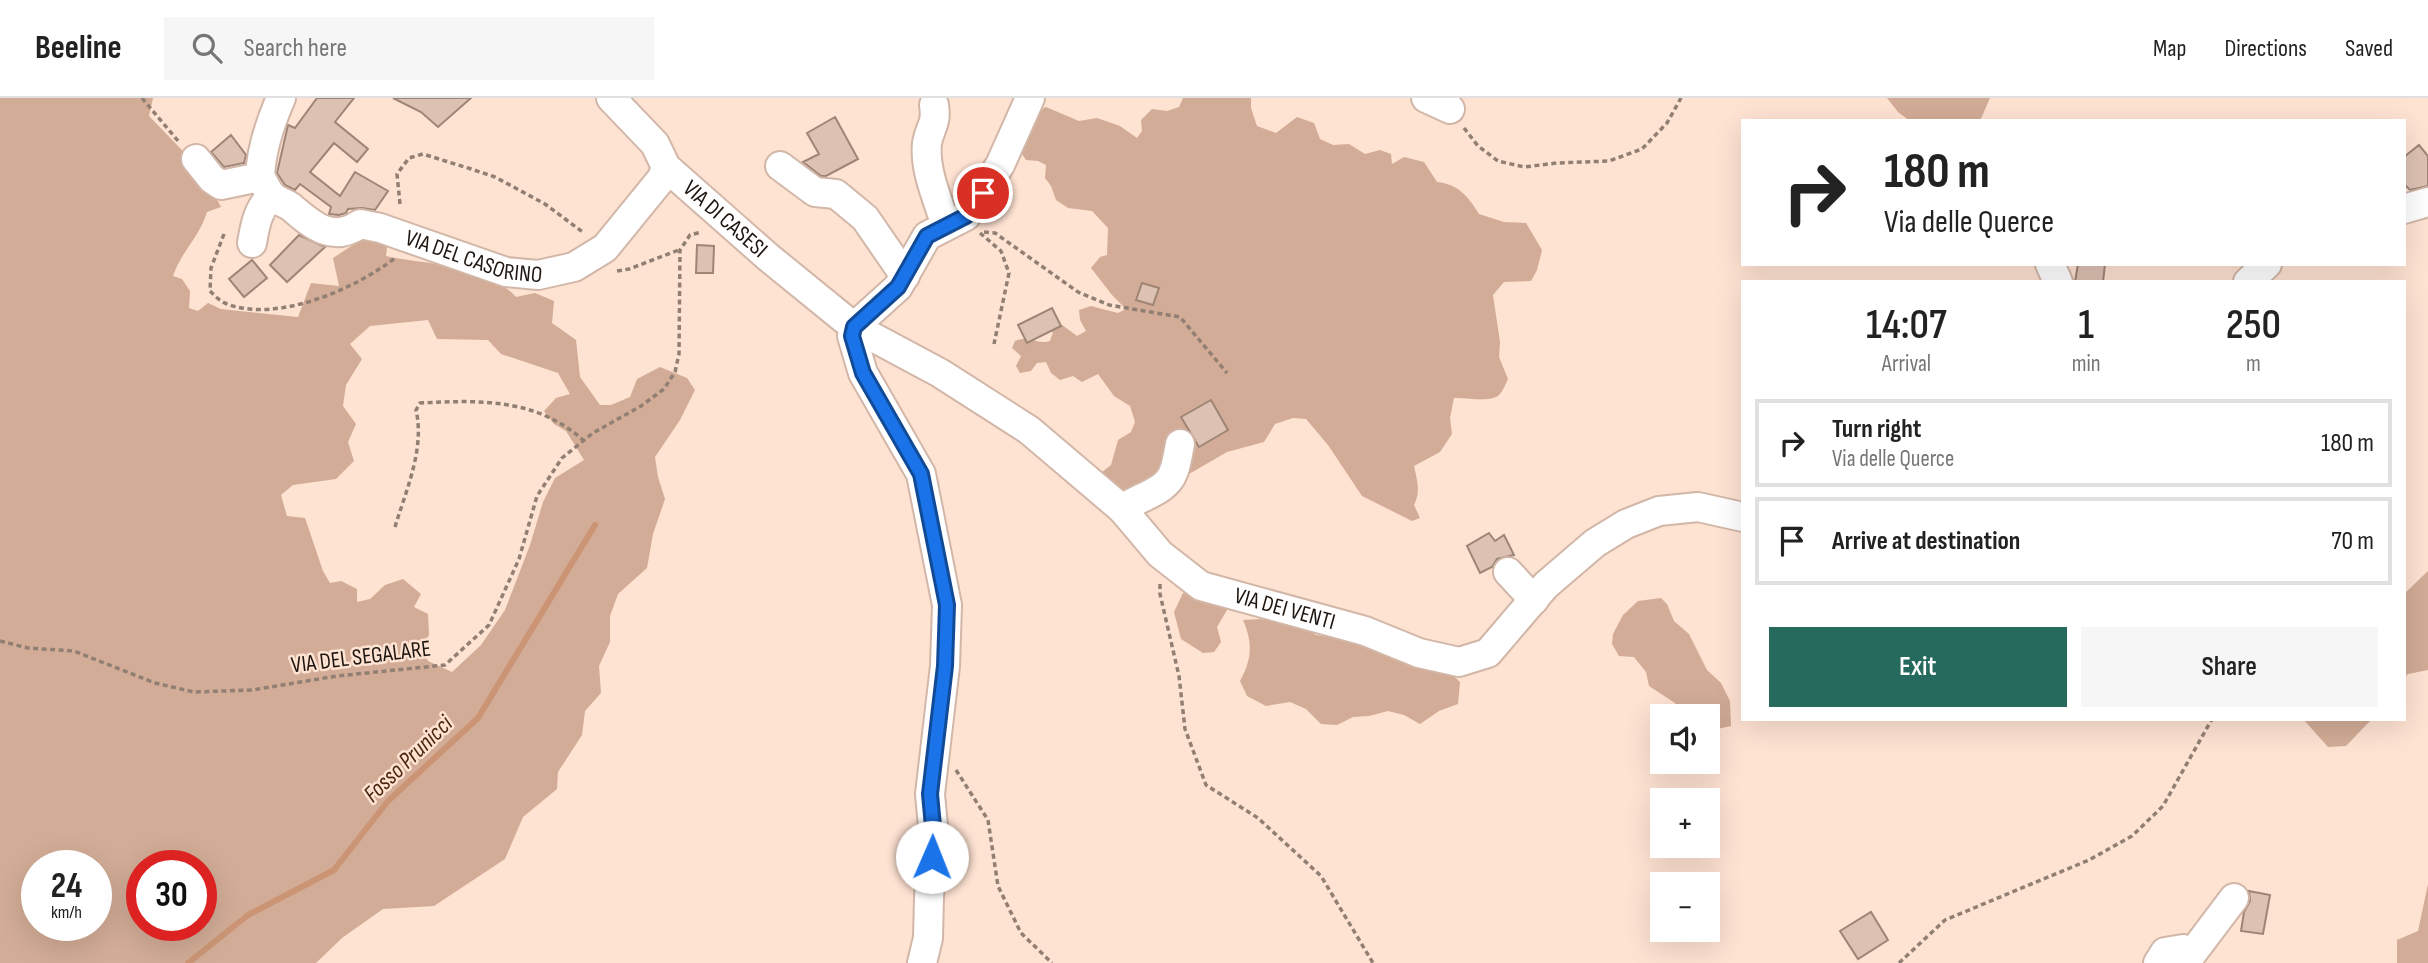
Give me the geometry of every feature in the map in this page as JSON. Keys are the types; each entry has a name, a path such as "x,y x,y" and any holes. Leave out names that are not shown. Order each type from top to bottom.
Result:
{"street":[{"path":"252,243 256,220 265,202 264,150 281,98"},
{"name":"VIA DI CASESI","path":"611,98 655,144 666,167 745,238 854,327"},
{"path":"922,963 928,938 934,837 930,794 945,666 947,605 921,474 863,373 852,336 854,327 898,287 927,236 966,216 1000,164 1030,98"},
{"path":"934,105 936,120 928,142 928,167 946,226"},
{"path":"196,159 221,185 266,186"},
{"path":"780,166 815,192 836,194 865,218 905,276"},
{"name":"VIA DEL CASORINO","path":"266,186 311,225 330,232 349,232 360,224 380,228 506,272 538,275 574,267 605,248 662,178 666,167"},
{"path":"2406,208 2428,202"},
{"path":"2250,280 2265,266"},
{"name":"VIA DEI VENTI","path":"854,327 940,373 1028,430 1122,509 1160,554 1201,586 1366,631 1419,653 1459,662 1488,653 1546,585 1595,543 1626,524 1659,510 1698,507 1741,517"},
{"path":"1122,509 1164,486 1173,474 1180,444"},
{"path":"1508,572 1534,600"},
{"path":"2158,963 2165,952 2183,948 2189,958 2234,898"}],"path":[{"path":"142,98 196,159"},
{"path":"1444,101 1478,146 1498,162 1524,167 1609,161 1642,149 1667,123 1681,98"},
{"path":"400,204 397,174 409,158 423,154 495,177 545,204 605,248"},
{"name":"VIA DEL SEGALARE","path":"0,641 28,648 74,651 155,682 194,692 252,690 337,676 445,665 489,625 519,559 537,496 562,458 583,440 641,406 664,389 675,372 679,354 680,250 690,235 703,231"},
{"path":"994,344 1009,273 1001,251 976,231 995,233 1078,292 1109,305 1180,317 1227,373"},
{"path":"224,234 211,268 210,291 225,304 248,309 288,308 327,295 386,265 416,242"},
{"path":"395,527 417,453 419,425 416,410 420,404 491,401 539,413 569,427 583,440"},
{"path":"1160,554 1160,594 1179,676 1185,729 1206,785 1258,818 1321,876 1373,963"},
{"path":"1899,963 1945,920 2089,860 2132,836 2163,806 2212,721"},
{"path":"952,763 988,820 998,886 1021,933 1052,963"}],"shaded area":[{"path":"0,98 153,98 149,116 203,172 221,207 207,212 173,276 182,279 190,291 189,308 198,311 208,303 221,309 298,317 311,283 339,286 333,258 376,230 388,239 386,256 472,271 488,277 516,297 535,293 554,301 552,323 576,340 580,377 600,405 611,405 630,397 637,379 660,367 687,378 695,390 680,420 655,457 665,499 653,534 647,568 618,594 610,616 610,642 599,666 601,693 585,711 582,735 558,772 557,789 523,817 505,859 434,906 383,909 342,938 316,963 0,963","holes":["428,320 437,339 488,340 501,354 558,373 570,394 556,398 544,411 554,424 566,431 584,460 555,478 543,502 505,610 481,645 452,672 428,661 421,647 429,635 428,614 414,607 421,594 403,579 385,585 370,599 357,602 357,589 341,581 330,583 323,571 305,518 287,516 281,495 293,485 336,479 354,461 348,442 356,424 343,406 346,385 362,359 350,344 370,326"]},
{"path":"1183,98 1251,98 1257,126 1276,133 1297,117 1314,123 1320,139 1333,145 1349,144 1365,154 1380,150 1391,154 1392,164 1404,157 1424,162 1437,182 1451,185 1462,192 1479,214 1504,222 1526,223 1542,250 1531,281 1504,282 1493,295 1500,342 1499,357 1508,379 1502,391 1490,399 1454,398 1450,418 1452,434 1440,452 1414,466 1418,491 1414,505 1420,518 1412,521 1362,496 1328,445 1306,419 1293,418 1275,424 1264,442 1227,452 1189,474 1159,498 1117,492 1102,484 1101,473 1111,465 1118,440 1131,432 1135,422 1130,406 1114,396 1098,374 1082,382 1073,376 1060,380 1051,373 1046,362 1037,363 1031,371 1020,373 1016,366 1021,356 1012,348 1015,341 1050,341 1053,332 1045,329 1054,319 1077,336 1086,331 1080,320 1079,310 1091,306 1118,313 1126,309 1091,268 1100,257 1107,255 1108,228 1092,211 1068,208 1056,200 1045,178 1046,165 1026,160 1020,151 1031,115 1046,107 1079,121 1097,118 1120,126 1137,138 1142,131 1141,120 1152,109 1167,111 1179,107"},
{"path":"1887,98 1990,98 1981,119 1907,119"},
{"path":"2428,571 2428,670 2406,676 2406,592"},
{"path":"1183,593 1223,602 1227,610 1217,627 1221,642 1214,652 1203,653 1181,639 1174,612"},
{"path":"1661,598 1667,604 1674,621 1689,634 1707,670 1721,683 1730,701 1731,726 1720,728 1720,704 1675,704 1649,686 1646,672 1634,657 1619,656 1612,644 1613,634 1623,615 1638,601"},
{"path":"1261,619 1300,626 1316,635 1354,640 1451,673 1460,682 1458,704 1439,711 1420,724 1404,715 1388,711 1353,717 1337,725 1321,724 1306,709 1290,702 1266,706 1247,696 1240,681 1250,651 1243,620"},
{"path":"2305,721 2370,721 2346,746 2328,747"},
{"path":"2428,884 2428,963 2397,963 2397,940 2418,931"}],"building":[{"path":"317,98 354,98 335,122 368,149 357,162 334,143 310,172 340,196 355,172 388,191 375,210 348,209 346,213 339,215 329,214 331,207 300,184 295,190 285,185 277,173 288,125 295,128"},
{"path":"393,98 471,98 438,127 421,112"},
{"path":"835,117 858,159 821,176 803,162 819,154 807,133"},
{"path":"231,135 246,155 244,163 224,167 211,152"},
{"path":"2419,145 2428,156 2428,186 2410,190 2406,186 2406,155"},
{"path":"299,235 325,247 287,282 270,265"},
{"path":"697,245 714,246 713,273 696,273"},
{"path":"252,260 267,278 244,297 229,279"},
{"path":"2078,266 2105,266 2103,280 2075,280"},
{"path":"1142,283 1159,288 1153,305 1136,300"},
{"path":"1052,308 1061,326 1027,343 1018,325"},
{"path":"1211,400 1228,430 1199,447 1181,417"},
{"path":"1489,533 1495,541 1504,535 1514,555 1497,559 1492,567 1480,573 1467,546"},
{"path":"2249,891 2270,895 2263,934 2241,931 2244,912 2250,901"},
{"path":"1871,912 1888,940 1858,959 1840,931"}],"waterway":[{"name":"Fosso Prunicci","path":"188,963 248,915 334,870 388,801 478,718 595,525"}],"route":[{"path":"932,857 934,837 930,794 945,666 947,605 921,474 863,373 852,336 854,327 898,287 927,236 966,216 983,193"}]}
